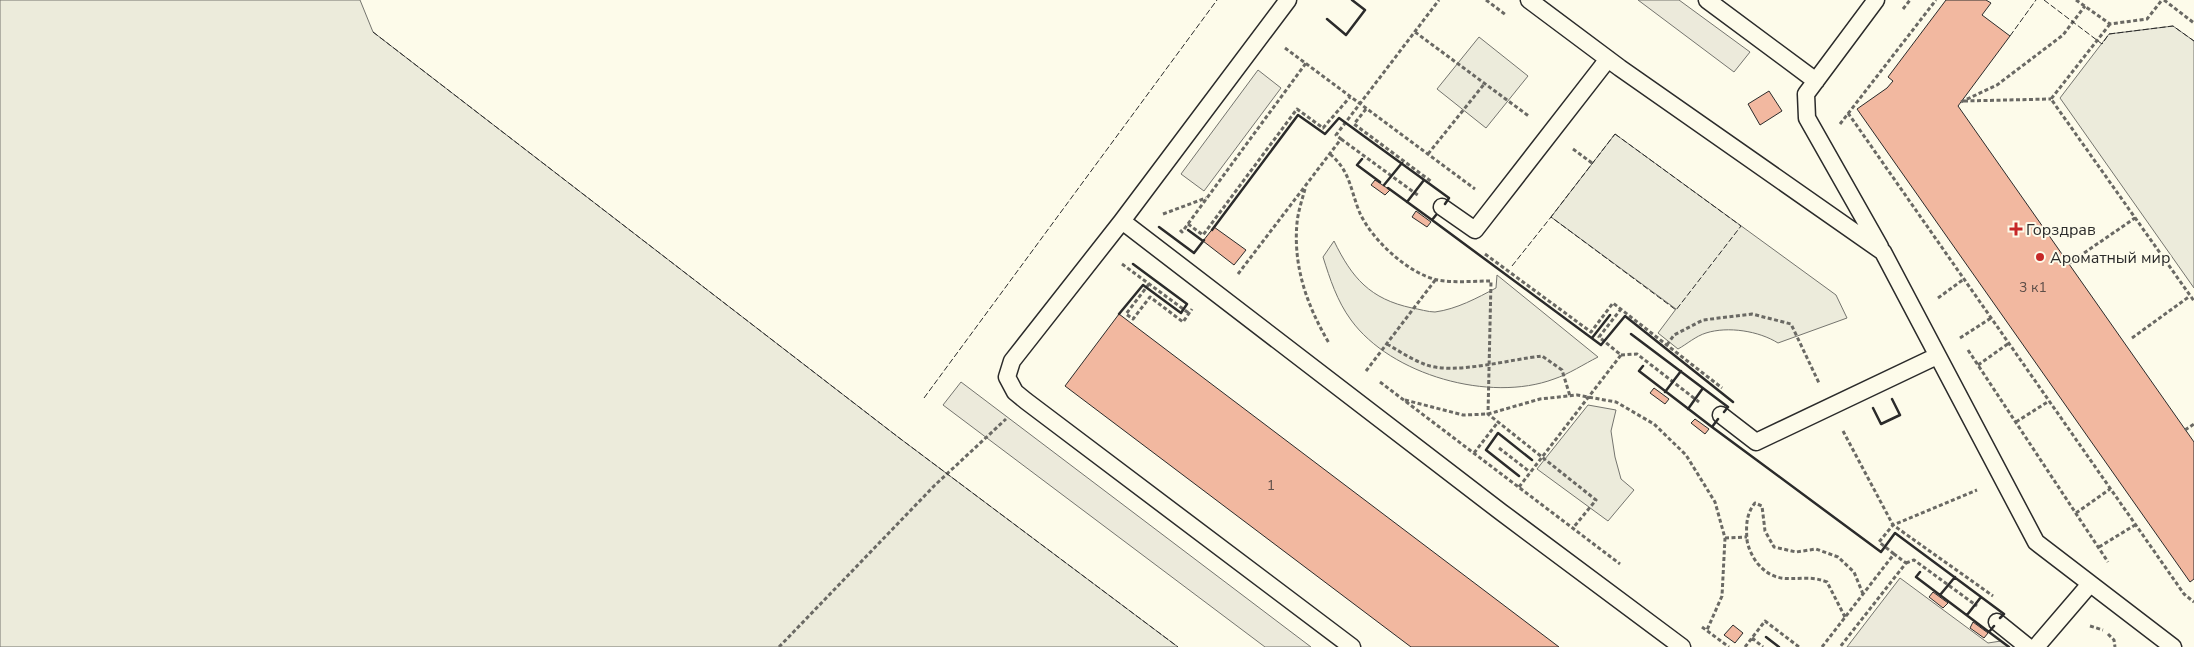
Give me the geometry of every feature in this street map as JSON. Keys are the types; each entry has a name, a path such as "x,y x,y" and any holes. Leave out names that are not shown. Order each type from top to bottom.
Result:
{"lane":[{"path":"1288,0 1122,221 1012,361 1007,377 1015,392 1026,401 1352,647"},
{"path":"1529,0 1608,59 1883,252"},
{"path":"1707,0 1816,81"},
{"path":"1876,0 1806,94 1807,118 1883,252 2036,542 2173,647"},
{"path":"1442,207 1474,230 1608,59"},
{"path":"1122,221 1485,500 1682,647"},
{"path":"1721,415 1756,442 1937,356"},
{"path":"2036,647 2090,584"},
{"path":"1997,622 2028,647"}],"path":[{"path":"1414,192 1336,136 1439,0"},
{"path":"1486,0 1509,18"},
{"path":"1898,15 1910,0"},
{"path":"1836,128 1936,0"},
{"path":"2076,0 2110,24 2147,19 2163,0 2194,23"},
{"path":"2085,6 2062,35 1997,85 1961,102 2051,99 2110,24"},
{"path":"1415,32 1592,163"},
{"path":"1283,46 1481,193"},
{"path":"1175,226 1182,232 1306,63"},
{"path":"1428,154 1485,83"},
{"path":"1188,224 1203,235 1297,109 1324,128 1350,96"},
{"path":"2051,99 2194,301"},
{"path":"1366,109 1354,124 1433,183"},
{"path":"1848,113 2184,594 2194,602"},
{"path":"1238,274 1341,139"},
{"path":"1330,154 1346,171 1352,193 1363,220 1384,246 1406,265 1436,280 1458,282 1492,281 1488,414"},
{"path":"1463,193 1470,185"},
{"path":"1306,186 1297,222 1297,255 1304,292 1317,322 1329,343"},
{"path":"1167,220 1160,215 1207,198"},
{"path":"2068,264 2135,218"},
{"path":"1142,236 1121,264 1190,314"},
{"path":"1479,249 1591,332 1614,303 1728,392"},
{"path":"1232,269 1246,280"},
{"path":"1935,301 1964,279"},
{"path":"1366,371 1436,280"},
{"path":"1149,284 1126,314 1133,319 1150,297 1183,322 1192,309 1200,315"},
{"path":"2132,338 2190,296"},
{"path":"1621,309 1599,337 1621,355 1637,354 1695,399"},
{"path":"1666,345 1674,335 1703,320 1752,314 1790,324 1830,406 1893,525 2000,602"},
{"path":"1960,338 1991,318"},
{"path":"1955,331 2109,563"},
{"path":"1322,337 1337,349"},
{"path":"1978,365 2008,343"},
{"path":"1387,344 1426,365 1448,368 1490,365 1512,359 1542,356 1562,370 1570,396"},
{"path":"1519,487 1621,355"},
{"path":"1359,366 1620,564"},
{"path":"1404,400 1462,415 1488,414 1540,399 1570,396 1616,402 1654,424 1686,455 1715,502 1725,538 1722,596 1707,630"},
{"path":"779,647 935,485 1026,401"},
{"path":"2016,422 2049,401"},
{"path":"1488,414 1596,500 1573,528"},
{"path":"1474,453 1498,422"},
{"path":"2185,430 2194,424"},
{"path":"1499,448 1530,472"},
{"path":"1973,481 1981,498"},
{"path":"2076,512 2110,488"},
{"path":"1906,562 1879,542 1893,525 1977,490"},
{"path":"1845,618 1827,582 1814,576 1793,580 1779,579 1768,575 1756,562 1748,545 1746,524 1750,510 1755,503 1762,506 1765,531 1774,547 1796,552 1816,549 1838,556 1854,572 1864,594"},
{"path":"2099,547 2135,524"},
{"path":"1725,538 1747,537"},
{"path":"1822,647 1894,554"},
{"path":"1840,647 1906,562 1914,560 1975,605"},
{"path":"1745,647 1766,621 1799,647"},
{"path":"1699,624 1730,647"},
{"path":"2088,626 2100,628 2108,634 2114,640 2115,647"},
{"path":"1752,638 1763,647"}],"shaded area":[{"path":"0,0 360,0 373,32 898,437 1178,647 0,647"},
{"path":"1638,0 1679,0 1750,52 1734,72"},
{"path":"2173,26 2194,41 2194,288 2060,98 2109,34"},
{"path":"1479,37 1528,76 1486,128 1437,89"},
{"path":"1258,70 1281,88 1204,191 1181,174"},
{"path":"1615,134 1836,295 1847,318 1778,343 1762,335 1724,330 1702,334 1678,349 1658,333 1676,309 1551,217"},
{"path":"1334,241 1348,266 1364,285 1374,293 1397,304 1429,312 1443,311 1459,306 1496,288 1497,275 1598,357 1554,379 1529,386 1501,388 1472,385 1444,379 1416,369 1391,356 1369,339 1346,313 1334,290 1323,257"},
{"path":"961,382 1311,647 1265,647 943,405"},
{"path":"1588,405 1616,410 1611,431 1615,457 1621,479 1634,490 1608,521 1537,469"},
{"path":"1900,578 1988,643 2001,641 2009,647 1847,647"}],"building":[{"path":"1946,0 1986,0 1991,3 1982,15 2010,36 1958,106 2194,442 2194,579 2190,582 1857,109 1887,88 1893,81 1888,77"},
{"path":"1769,91 1782,111 1760,125 1748,104"},
{"path":"1375,180 1390,190 1385,195 1371,185"},
{"path":"1416,211 1431,222 1427,227 1412,217"},
{"path":"1214,227 1246,250 1234,265 1203,241"},
{"path":"1119,314 1559,647 1411,647 1065,386"},
{"path":"1654,388 1669,399 1665,404 1650,393"},
{"path":"1695,419 1709,429 1705,434 1691,423"},
{"path":"1933,592 1948,603 1943,608 1929,597"},
{"path":"1973,622 1988,633 1984,638 1970,628"},
{"path":"1733,625 1743,633 1735,643 1724,635"}],"fence":[{"path":"924,398 1217,0"},
{"path":"2010,36 2036,0"},
{"path":"2044,0 2102,44 2109,34 2173,26 2194,41"},
{"path":"373,32 898,437 1178,647"},
{"path":"1615,134 1741,226 1676,310 1551,217 1615,134"},
{"path":"1512,266 1551,217"}],"wall":[{"path":"1327,19 1346,35 1365,10 1352,0"},
{"path":"1212,230 1298,115 1325,134 1339,118 1449,198 1445,204"},
{"path":"1362,159 1357,165 1380,182"},
{"path":"1384,185 1402,163"},
{"path":"1407,202 1424,180"},
{"path":"1388,188 1432,220"},
{"path":"1436,215 1432,220 1601,345 1625,316 1733,402"},
{"path":"1159,227 1194,253 1204,240"},
{"path":"1188,230 1203,241"},
{"path":"1119,314 1143,285 1181,313 1187,304 1133,264"},
{"path":"1592,338 1610,315"},
{"path":"1631,334 1728,407 1724,412"},
{"path":"1643,366 1639,371 1712,427"},
{"path":"1665,392 1681,371"},
{"path":"1688,409 1703,388"},
{"path":"1873,408 1881,424 1900,415 1892,399"},
{"path":"1718,419 1712,427 1881,552 1895,533 2004,614 2000,618"},
{"path":"1519,476 1486,450 1498,433 1532,460"},
{"path":"1920,572 1916,577 1989,632"},
{"path":"1940,595 1955,577"},
{"path":"1967,615 1981,597"},
{"path":"1994,626 1989,632 2009,647"},
{"path":"1766,637 1779,647"}],"place":[{"name":"Горздрав","path":"2016,229"},
{"name":"Ароматный мир","path":"2040,257"}]}
